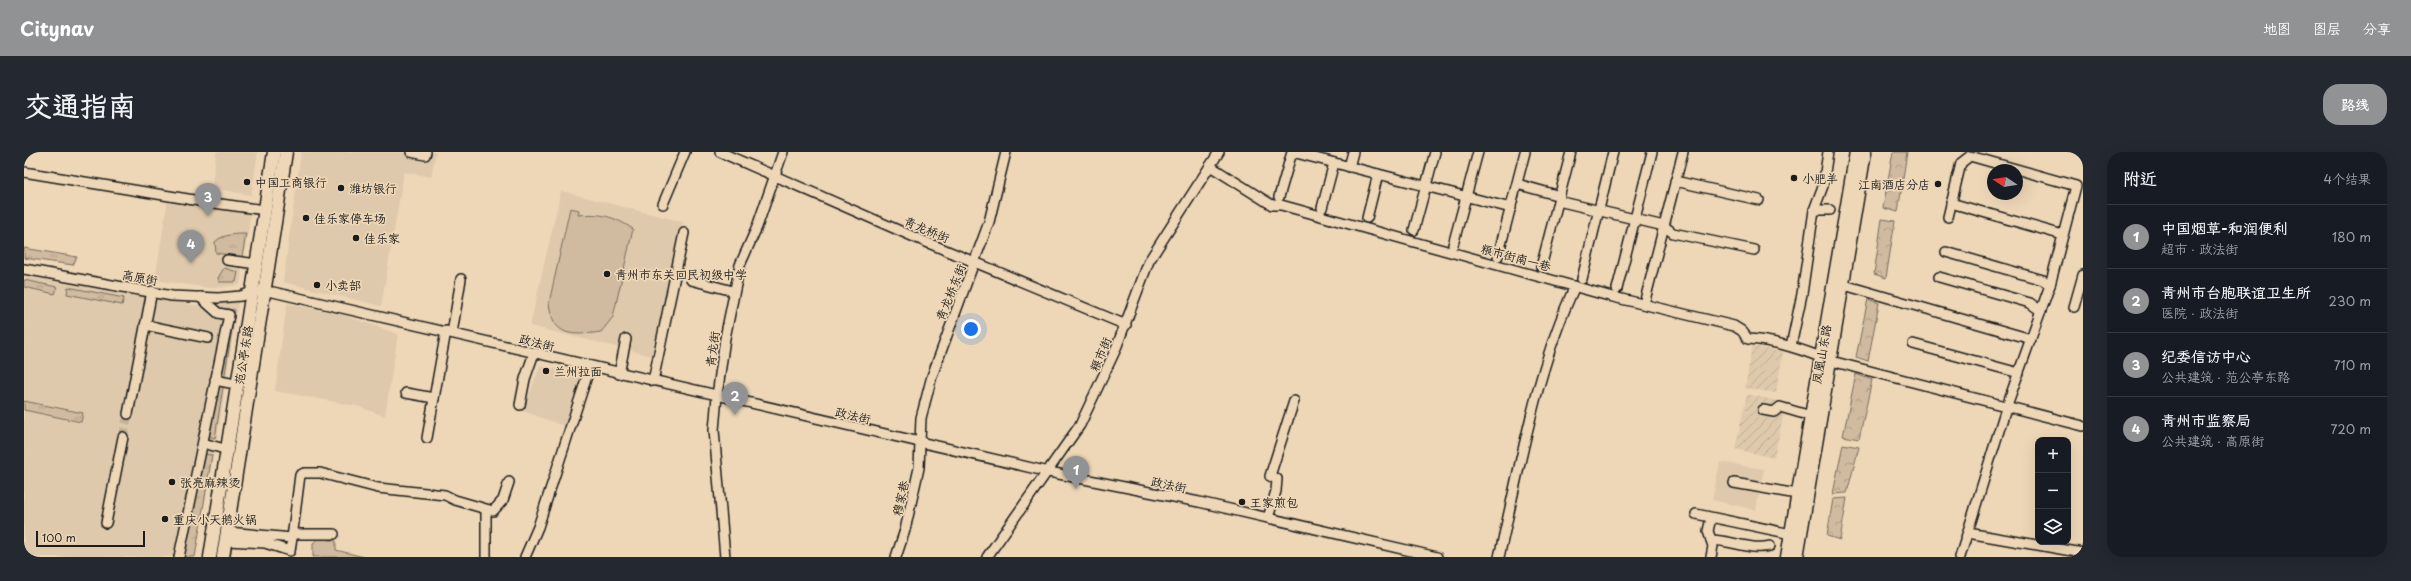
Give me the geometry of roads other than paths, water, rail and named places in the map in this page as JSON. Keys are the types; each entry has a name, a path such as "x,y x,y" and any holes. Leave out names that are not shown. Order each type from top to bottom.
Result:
{"main road":[{"name":"范公亭东路","path":"223,557 228,536 259,292 257,264 274,152"},
{"name":"范公亭东路","path":"210,557 228,450 286,152"},
{"name":"凤凰山东路","path":"1797,557 1856,152"},
{"name":"凤凰山东路","path":"1787,557 1810,416 1844,285 1865,152"}],"street":[{"path":"411,152 425,155 426,152"},
{"path":"663,204 685,152"},
{"name":"青龙桥街","path":"720,152 974,262 1126,325"},
{"name":"青龙街","path":"725,557 714,430 716,396 733,291 745,251 757,227 783,152"},
{"name":"青龙桥东街","path":"920,442 921,418 932,376 989,222 1006,152"},
{"name":"粮市街","path":"987,557 1049,472 1080,425 1126,325 1148,261 1219,152"},
{"path":"1279,197 1292,152 1511,208"},
{"path":"1349,167 1353,152"},
{"path":"1414,230 1435,152"},
{"path":"1453,245 1478,152"},
{"path":"1498,256 1525,152"},
{"path":"1541,267 1571,152"},
{"path":"1582,279 1613,152"},
{"path":"1617,289 1652,152"},
{"path":"1644,304 1683,152"},
{"path":"1791,346 1802,294 1814,210 1823,186 1828,152"},
{"path":"1948,217 1961,163 1970,156 2076,186 2050,285 2006,408 1960,557"},
{"path":"1322,208 1334,163"},
{"name":"粮市街南一巷","path":"1210,166 1272,205 1281,204 1575,286 1734,326 1742,330 1748,339 1769,340 1791,346 1826,359 2006,408 2083,426"},
{"path":"24,172 206,202 265,210"},
{"path":"1367,218 1378,174"},
{"path":"1675,181 1759,200"},
{"path":"1517,184 1598,210 1664,226 1673,233 1754,250"},
{"path":"1951,203 2063,235"},
{"path":"1814,210 1830,210"},
{"path":"653,381 684,234"},
{"path":"1946,252 2043,280 2050,285"},
{"path":"227,260 257,264"},
{"name":"高原街","path":"24,269 172,296 233,297 259,292"},
{"path":"2074,308 2083,274"},
{"path":"1938,277 2030,303 2041,311"},
{"path":"427,438 434,398 461,279"},
{"path":"691,280 733,291"},
{"path":"1844,285 2031,339"},
{"path":"1499,557 1536,404 1553,343 1575,286"},
{"path":"128,414 152,292"},
{"name":"政法街","path":"259,292 449,332 619,374 1049,472 1268,518 1437,557"},
{"path":"179,557 203,443 214,380 229,315 218,313 200,297"},
{"path":"145,325 208,338"},
{"path":"619,374 626,339"},
{"path":"1913,344 2019,373"},
{"path":"520,406 525,379 534,353"},
{"path":"524,557 542,515 590,367"},
{"path":"214,380 230,383"},
{"path":"406,393 434,398"},
{"path":"1268,518 1276,491 1277,479 1270,476 1294,401"},
{"path":"1763,410 1774,412 1780,407 1810,416"},
{"path":"106,523 123,438"},
{"name":"穆家巷","path":"896,557 905,530 919,468 920,442"},
{"path":"203,443 228,450"},
{"path":"228,536 265,543 289,554 300,475 304,472 320,473 378,488 445,495 455,500 493,511 499,506 509,482"},
{"path":"1734,483 1797,494"},
{"path":"486,510 486,557"},
{"path":"1696,514 1790,534"},
{"path":"1711,518 1708,531 1713,546 1711,557"},
{"path":"1968,533 2083,553"},
{"path":"228,536 292,536 334,534"},
{"path":"1711,540 1723,540 1762,548 1770,546"}],"tunnel":[{"path":"123,437 128,414"}],"place":[{"name":"小肥羊","path":"1794,178"},
{"name":"中国工商银行","path":"247,182"},
{"name":"江南酒店分店","path":"1938,184"},
{"name":"潍坊银行","path":"341,188"},
{"name":"纪委信访中心","path":"208,216"},
{"name":"佳乐家停车场","path":"306,218"},
{"name":"佳乐家","path":"356,238"},
{"name":"青州市监察局","path":"191,263"},
{"name":"青州市东关回民初级中学","path":"607,274"},
{"name":"小卖部","path":"317,285"},
{"name":"兰州拉面","path":"546,371"},
{"name":"青州市台胞联谊卫生所","path":"735,415"},
{"name":"张亮麻辣烫","path":"172,482"},
{"name":"中国烟草-和润便利","path":"1076,489"},
{"name":"王家煎包","path":"1242,502"},
{"name":"重庆小天鹅火锅","path":"165,519"}]}
